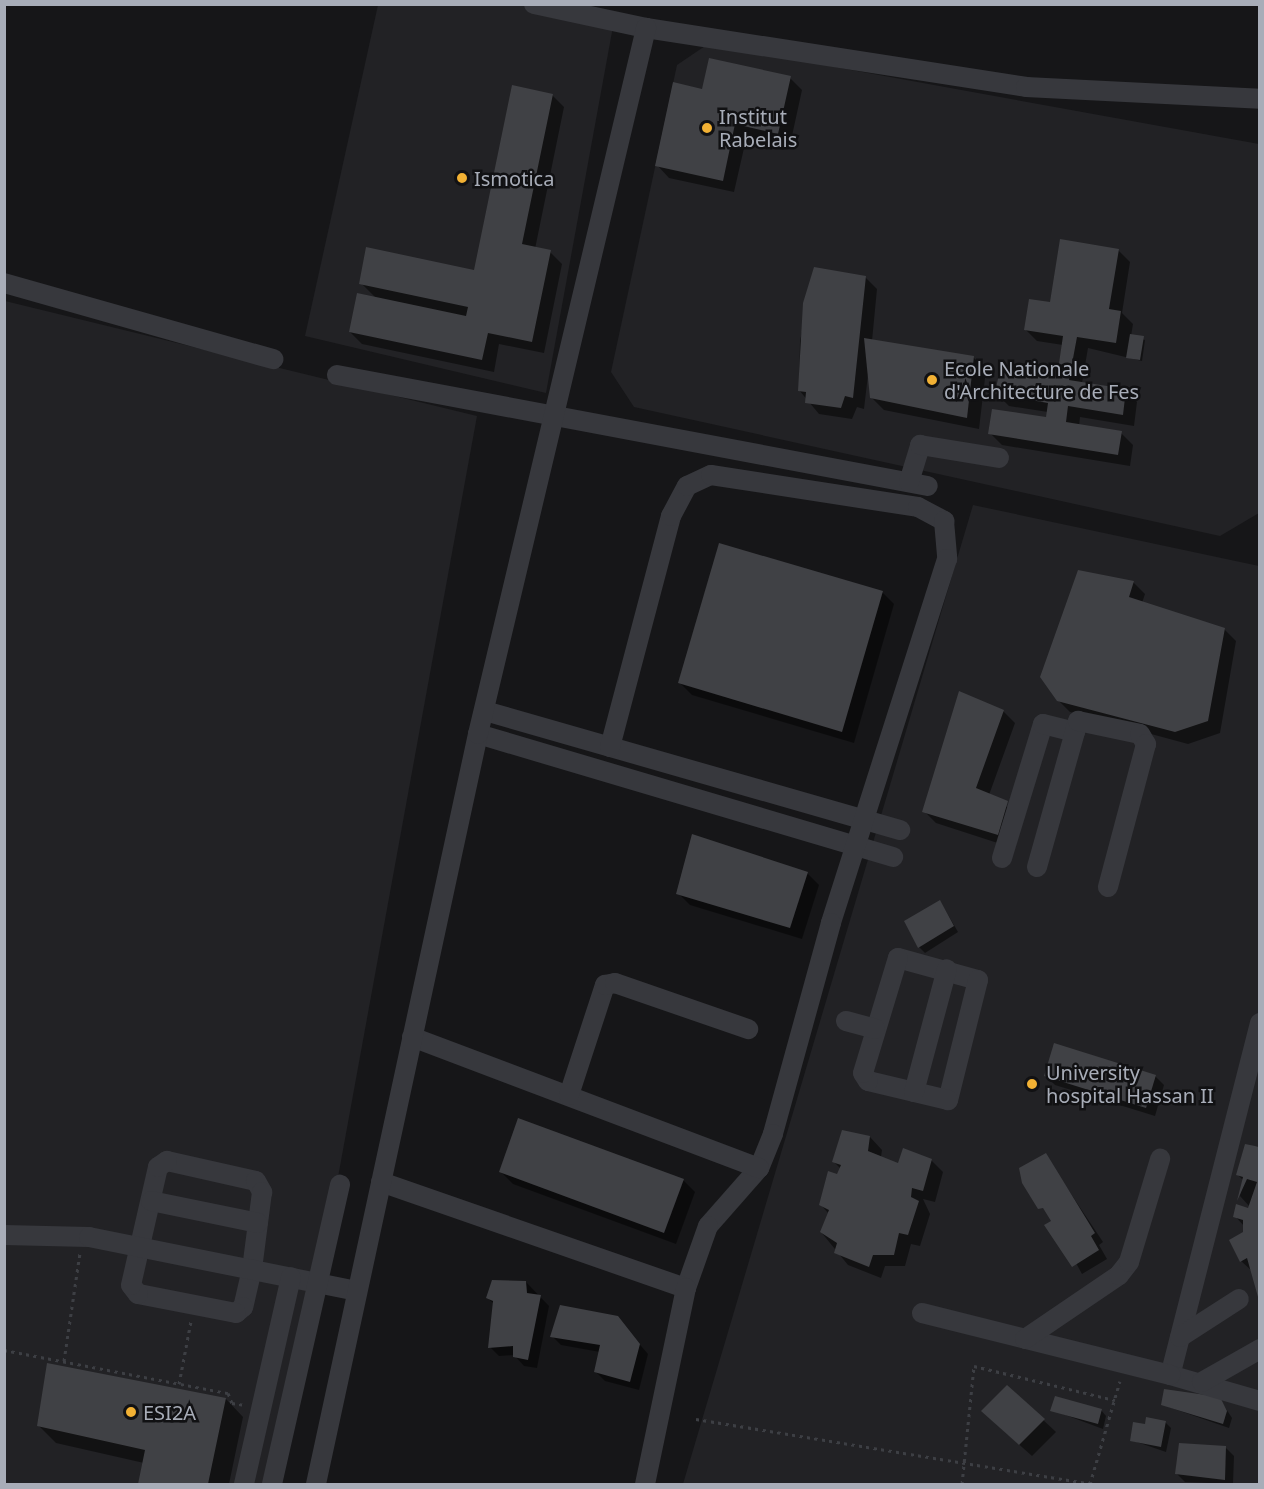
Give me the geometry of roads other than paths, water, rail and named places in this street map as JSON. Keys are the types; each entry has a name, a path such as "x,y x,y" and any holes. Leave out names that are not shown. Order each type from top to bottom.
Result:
{"street":[{"path":"534,4 645,28 1026,87 1260,99"},
{"path":"316,1485 356,1291 478,734 645,28"},
{"path":"4,283 273,359"},
{"path":"337,375 919,484 920,445 999,458"},
{"path":"610,747 671,516 687,486 711,475 932,510 947,527 949,552 855,846 759,1168 708,1226 686,1288 645,1485"},
{"path":"485,711 863,822 900,830"},
{"path":"1037,867 1075,732 1082,719 1140,734 1146,744 1108,887"},
{"path":"1002,858 1043,724 1075,732"},
{"path":"478,734 577,760 892,857"},
{"path":"577,760 582,740"},
{"path":"898,958 947,969 974,977 980,986 951,1097 914,1092 864,1077 875,1029 898,958"},
{"path":"914,1092 947,969"},
{"path":"569,1095 604,986 615,983 748,1029"},
{"path":"846,1021 875,1029"},
{"path":"1170,1375 1260,1023"},
{"path":"412,1037 759,1168"},
{"path":"1025,1339 1119,1275 1128,1262 1160,1159"},
{"path":"167,1161 256,1181 262,1192 258,1224 252,1269 243,1307 236,1313 138,1294 131,1285 158,1167 167,1161"},
{"path":"381,1182 686,1288"},
{"path":"272,1485 314,1281 340,1185"},
{"path":"151,1201 258,1224"},
{"path":"4,1235 83,1236 291,1276 356,1291"},
{"path":"244,1485 291,1276"},
{"path":"1180,1337 1239,1299"},
{"path":"922,1313 1125,1365 1202,1382 1260,1401"},
{"path":"1202,1382 1260,1349"}],"place":[{"name":"Institut Rabelais","path":"707,128"},
{"name":"Ismotica","path":"462,178"},
{"name":"Ecole Nationale d'Architecture de Fes","path":"932,380"},
{"name":"University hospital Hassan II","path":"1032,1084"},
{"name":"ESI2A","path":"131,1412"}]}
